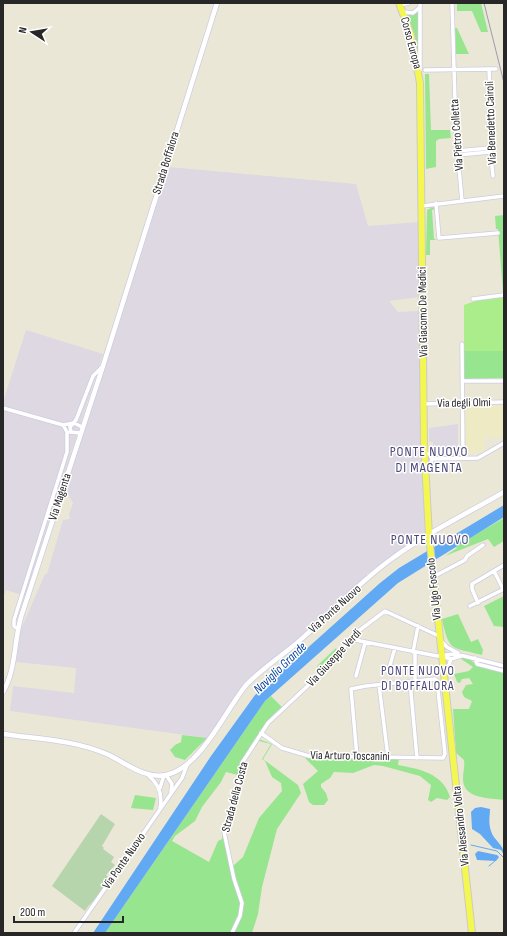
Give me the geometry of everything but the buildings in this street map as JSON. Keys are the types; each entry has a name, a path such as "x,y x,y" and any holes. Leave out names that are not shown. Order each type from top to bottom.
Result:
{"main road":[{"name":"Corso Europa","path":"400,4 415,50 420,83"},
{"name":"Via Giacomo De Medici","path":"420,83 425,467 429,539"},
{"name":"Via Ugo Foscolo","path":"429,539 439,637"},
{"name":"Via Alessandro Volta","path":"439,637 472,933"}],"street":[{"name":"Strada Boffalora","path":"116,324 217,3"},
{"path":"400,4 409,3"},
{"name":"Via Pietro Colletta","path":"452,3 458,153 462,201"},
{"path":"403,12 416,12 420,4"},
{"path":"420,4 420,83"},
{"name":"Via Benedetto Cairoli","path":"489,69 492,134 492,146 490,150 493,176"},
{"name":"Via Benedetto Cairoli","path":"425,70 496,69"},
{"path":"458,153 490,150"},
{"path":"422,206 436,203 504,196"},
{"path":"436,203 439,238 498,234"},
{"path":"473,299 504,295"},
{"name":"Via Magenta","path":"3,692 11,672 18,629 116,324"},
{"path":"462,344 463,458"},
{"name":"Via Magenta","path":"18,629 14,626 14,620 67,452 70,427 74,423 93,376 103,366"},
{"name":"Via degli Olmi","path":"462,381 504,381"},
{"name":"Via degli Olmi","path":"424,404 504,402"},
{"path":"3,408 63,425 74,423 82,427"},
{"path":"63,425 69,432 80,433"},
{"path":"432,459 478,458 504,443"},
{"path":"425,453 430,454 432,459 430,466 425,467"},
{"name":"Via Ponte Nuovo","path":"148,775 165,775 176,772 187,765 199,752 249,683 297,643 388,561 429,539 433,532 504,492"},
{"path":"433,577 465,560 467,556 483,545"},
{"path":"478,603 472,589 472,584 504,566"},
{"path":"470,606 504,589 494,571"},
{"name":"Via Giuseppe Verdi","path":"261,733 268,723 341,653 350,639 363,626 386,611 439,637 447,647 464,656"},
{"path":"415,681 414,652 418,626"},
{"path":"350,639 364,643 442,656 451,659 464,656"},
{"path":"356,676 364,643"},
{"path":"388,672 395,648"},
{"path":"442,656 454,654 504,666"},
{"path":"475,658 477,664 486,668 504,671"},
{"path":"444,684 447,667 451,659"},
{"path":"357,757 351,689 435,679 437,681 441,720 449,719"},
{"path":"410,682 417,758"},
{"path":"378,685 388,757"},
{"name":"Via Arturo Toscanini","path":"261,733 282,748 309,756 417,758 445,757 441,720"},
{"name":"Strada della Costa","path":"232,933 240,916 242,903 234,879 224,832 238,791 242,763 261,733"},
{"path":"3,734 76,744 91,748 148,775 156,783 160,791"},
{"name":"Via Ponte Nuovo","path":"74,933 182,778 187,765"},
{"path":"160,809 160,781 165,775 172,784 170,795"}],"shaded area":[{"path":"169,167 356,184 368,226 420,222 419,297 389,301 398,312 419,311 425,535 366,574 368,576 347,596 242,689 207,738 10,711 13,686 74,693 76,668 16,662 21,629 45,574 47,574 63,520 70,519 69,514 73,503 65,489"},
{"path":"26,330 103,354 25,596 6,590 3,599 3,402"},
{"path":"464,405 503,405 504,437 484,437 484,452 464,452"},
{"path":"458,424 458,451 433,451 433,442 429,442 429,428"}],"green space":[{"path":"457,3 481,3 488,32 481,32 472,11 457,11"},
{"path":"419,11 419,59 415,37 408,15 415,14"},
{"path":"455,28 457,28 469,54 456,54"},
{"path":"425,74 429,74 431,130 450,130 451,138 439,139 436,141 436,167 426,169"},
{"path":"433,207 435,209 432,210 434,239 437,240 430,240 430,255 426,255 427,210"},
{"path":"504,215 503,292 498,229 496,229 495,216"},
{"path":"504,297 504,351 464,351 464,305 475,301"},
{"path":"464,351 504,351 504,378 464,379"},
{"path":"504,518 504,541 494,547 488,539 445,556 457,548 456,546"},
{"path":"504,596 504,627 494,626 484,606"},
{"path":"458,614 471,642 478,639 483,650 482,655 458,649 450,643 444,630 442,619"},
{"path":"336,648 339,652 321,671 317,666"},
{"path":"461,659 470,659 477,666 504,671 504,800 484,798 472,794 464,786 464,760 456,753 453,709 469,709 472,701 464,697 462,692 466,685 473,684 469,678 462,679 460,683 457,682 454,674 469,671 473,667"},
{"path":"271,696 282,707 274,714 256,738 272,744 263,759 298,785 301,793 277,829 262,887 258,914 252,933 105,933 265,701","holes":["259,741 271,744 262,759 265,761 272,777 281,783 282,791 259,818 243,857 233,866 225,831 244,763","226,772 238,775 238,781 223,828 222,839 218,841 209,862 172,841 175,836 195,821 202,807 221,782"]},
{"path":"182,735 207,738 185,760 175,757 170,750 181,742"},
{"path":"305,758 399,758 398,765 414,768 436,777 447,789 450,797 447,800 437,798 431,802 428,800 431,785 420,776 374,765 353,773 334,772 330,778 321,784 321,787 326,793 328,800 324,805 313,805 309,802 303,784 318,771"},
{"path":"135,795 156,798 153,810 131,808"},
{"path":"101,814 115,824 102,846 104,848 103,849 114,857 111,862 115,865 106,875 108,877 99,894 85,911 52,886"}],"water":[{"path":"504,505 504,517 398,583 265,701 105,933 93,933 211,756 255,695 380,583 399,568"},
{"path":"481,807 490,809 490,828 492,834 501,845 504,855 501,850 493,848 480,834 472,829 471,812 475,808"},
{"path":"478,851 497,855 499,857 496,861 477,860 475,854"}],"waterway":[{"path":"471,845 497,851 504,858"},
{"path":"489,866 495,861"}],"railway":[{"path":"484,3 504,83"}],"district":[{"name":"PONTE NUOVO DI MAGENTA","path":"429,460"},
{"name":"PONTE NUOVO","path":"430,539"},
{"name":"PONTE NUOVO DI BOFFALORA","path":"418,678"}],"water label":[{"name":"Naviglio Grande","path":"280,668"}]}
